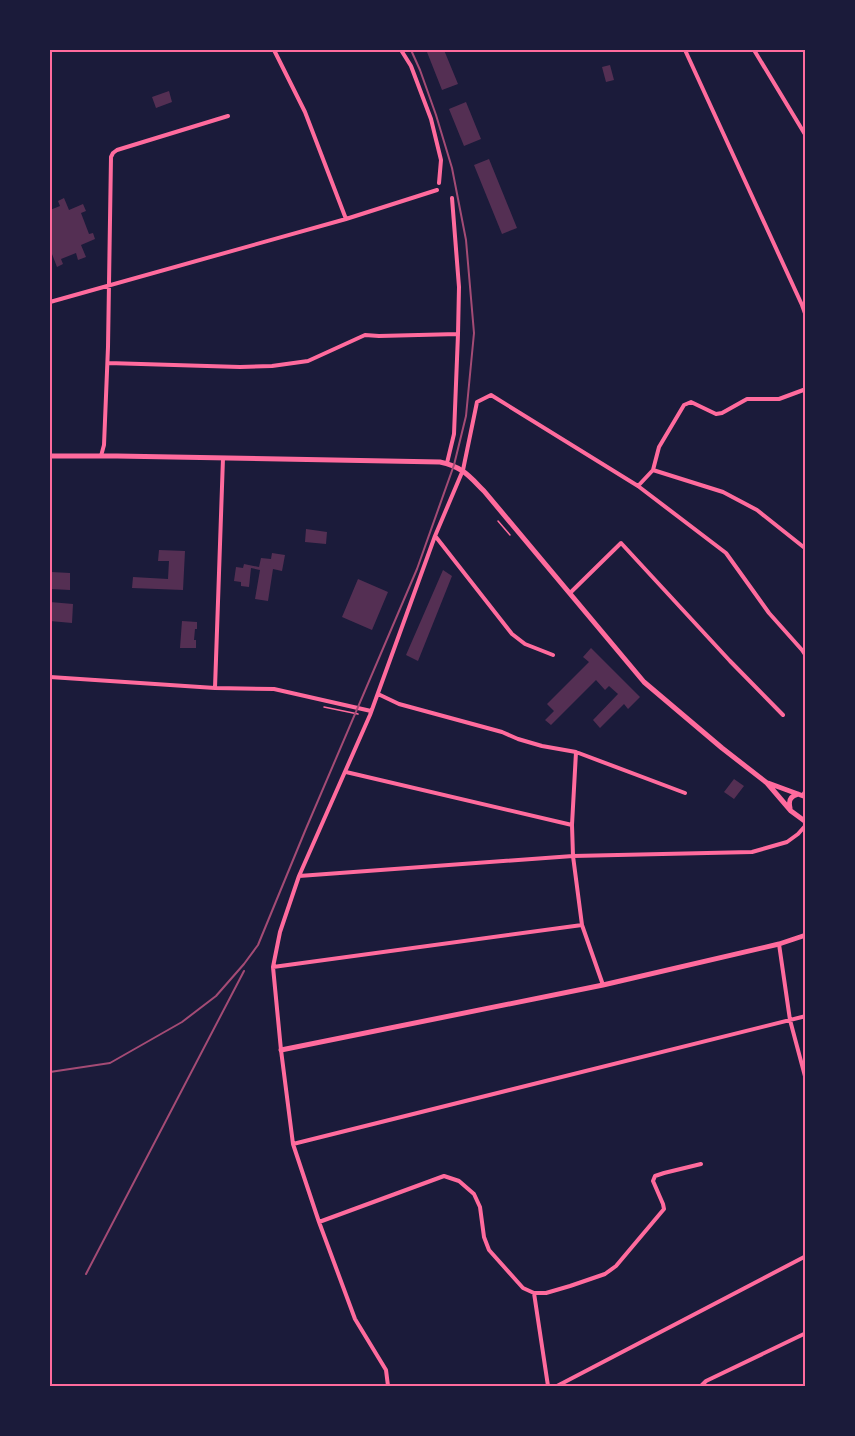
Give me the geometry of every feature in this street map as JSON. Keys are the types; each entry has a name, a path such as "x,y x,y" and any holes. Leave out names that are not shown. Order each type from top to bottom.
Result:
{"street":[{"path":"273,50 305,112 346,219"},
{"path":"401,50 411,66 431,119 441,159 439,183"},
{"path":"685,50 806,316"},
{"path":"754,50 806,136"},
{"path":"101,456 104,445 108,363 111,157 117,150 228,116"},
{"path":"50,302 346,219 437,190"},
{"path":"447,463 454,434 459,286 452,198"},
{"path":"108,363 272,366 308,361 365,335 458,334"},
{"path":"638,486 653,470 659,447 684,405 691,402 716,414 747,399 779,399 806,389"},
{"path":"388,1386 386,1370 355,1319 293,1144 273,967 280,932 299,876 371,713 435,536 463,470 477,402 491,395 638,486 726,553 769,613 806,656"},
{"path":"50,456 429,462 454,465 463,470 484,491 644,682 767,783 791,811 806,824 787,843 752,852 573,856 299,876"},
{"path":"214,688 223,458"},
{"path":"653,470 723,492 757,510 806,549"},
{"path":"435,536 512,634 525,644 553,655"},
{"path":"570,593 621,543 783,715"},
{"path":"50,677 214,688 274,689 371,713"},
{"path":"378,694 399,704 502,732 542,747 576,752 686,793"},
{"path":"576,752 572,825 573,856 582,925 603,985"},
{"path":"346,772 572,825"},
{"path":"767,783 803,794"},
{"path":"791,811 789,803 792,796 803,794"},
{"path":"273,967 582,925"},
{"path":"281,1050 603,985 779,944 806,935"},
{"path":"779,944 790,1020 806,1080"},
{"path":"293,1144 806,1016"},
{"path":"319,1222 444,1176 459,1181 474,1194 480,1207 484,1237 489,1250 523,1288 534,1293 546,1293 605,1274 616,1266 664,1209 652,1181 655,1176 701,1164"},
{"path":"556,1386 806,1256"},
{"path":"534,1293 548,1386"},
{"path":"701,1386 706,1381 806,1333"}],"path":[{"path":"498,521 510,536"},
{"path":"324,706 355,714 371,713"}],"building":[{"path":"444,50 458,84 442,90 427,52"},
{"path":"610,65 614,80 606,82 602,67"},
{"path":"169,91 172,102 156,108 152,97"},
{"path":"466,102 481,139 464,146 449,109"},
{"path":"489,159 517,228 502,234 474,165"},
{"path":"64,198 69,210 83,204 86,211 81,213 89,234 93,233 95,239 81,245 86,257 78,260 76,253 61,259 63,264 57,267 52,254 50,255 50,210 60,206 58,201"},
{"path":"306,529 327,532 326,544 305,542"},
{"path":"159,550 185,551 183,590 132,588 133,577 168,579 169,561 158,561"},
{"path":"272,553 285,555 282,571 273,569 268,601 255,599 260,570 251,568 249,587 241,586 241,582 234,581 236,567 243,568 244,564 259,567 261,558 271,559"},
{"path":"443,570 452,576 418,661 406,655"},
{"path":"51,572 70,573 70,590 51,589"},
{"path":"358,579 388,592 372,630 342,617"},
{"path":"50,602 73,604 72,623 50,621"},
{"path":"182,621 197,622 194,640 196,640 196,648 180,648"},
{"path":"591,648 640,697 628,709 624,704 600,728 593,720 618,694 609,686 605,690 596,680 551,725 545,720 554,711 547,704 589,662 583,657"},
{"path":"734,779 744,786 734,799 724,792"}],"railway":[{"path":"50,1072 110,1063 182,1022 216,996 258,945 417,569 454,465 466,416 474,333 466,240 452,168 436,115 411,50"},
{"path":"86,1274 244,971"}]}
